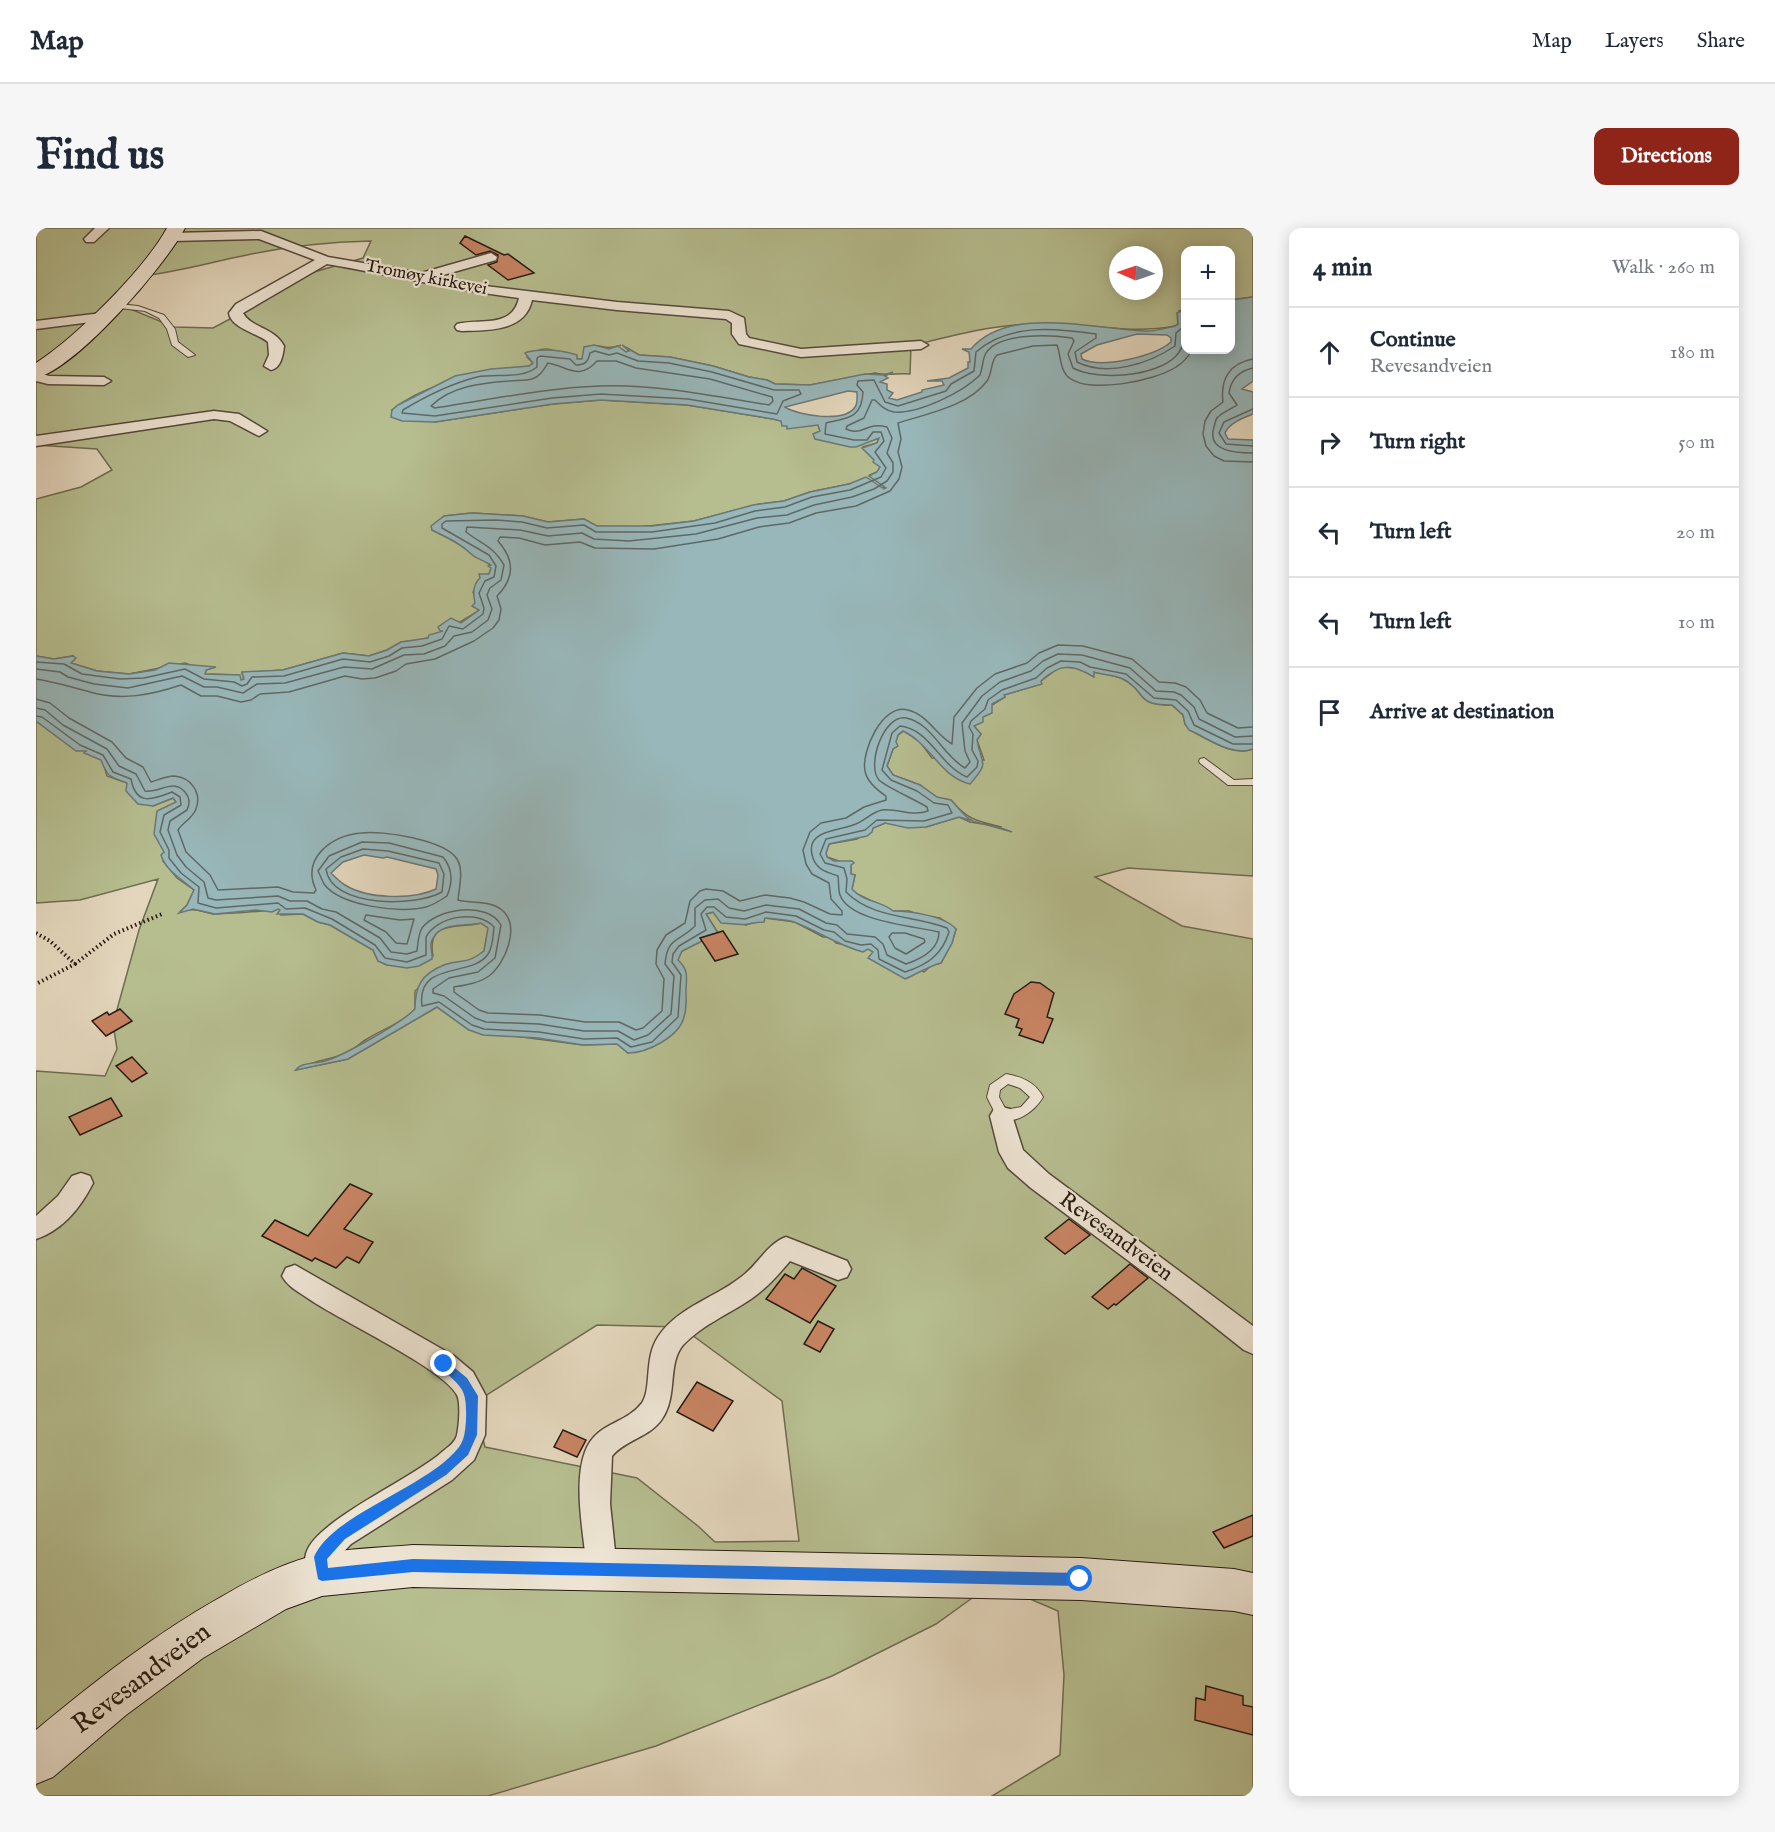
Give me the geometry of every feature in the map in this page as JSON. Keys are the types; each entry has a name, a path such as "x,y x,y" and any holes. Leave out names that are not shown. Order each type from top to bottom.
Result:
{"main road":[{"name":"Tromøy kirkevei","path":"36,372 74,345 108,311 156,258 174,233"},
{"name":"Revesandveien","path":"36,1760 163,1657 203,1631 265,1596 310,1577 322,1575 413,1566 1080,1579 1234,1590 1253,1594"}],"street":[{"path":"90,238 103,228"},
{"name":"Tromøy kirkevei","path":"174,233 261,235 325,260 423,277 459,287 566,298 617,306 729,315 739,321 739,334 744,341 791,352 813,353 921,345"},
{"path":"423,277 491,257"},
{"path":"271,366 276,358 277,347 272,337 241,322 236,313 241,307 325,260"},
{"name":"Tromøy kirkevei","path":"462,327 505,324 522,310 526,295"},
{"path":"36,327 108,311"},
{"path":"36,376 48,380 104,381"},
{"path":"36,441 226,414 259,431"},
{"name":"Revesandveien","path":"1002,1116 1011,1152 1017,1161 1040,1181 1186,1289 1253,1342"},
{"path":"36,1229 72,1200 81,1183"},
{"path":"602,1570 593,1476 598,1449 607,1441 634,1427 654,1407 661,1383 663,1355 668,1344 698,1317 746,1289 786,1248 838,1269"},
{"path":"295,1276 444,1364 463,1381 472,1396 471,1435 464,1451 442,1471 341,1534 320,1557 322,1575"}],"lane":[{"path":"108,311 145,309 160,315 171,329 175,343 191,355"},
{"path":"1204,760 1232,783 1253,782"}],"path":[{"path":"36,984 75,964 114,934 162,914"},
{"path":"36,933 50,941 75,964"}],"green space":[{"path":"36,228 1253,228 1253,297 1235,299 1235,246 1181,246 1181,310 1179,311 1178,324 1175,326 1122,329 1033,324 986,329 911,346 910,374 875,373 810,385 775,384 713,366 670,357 639,355 627,348 630,351 626,352 617,346 610,348 589,346 582,359 542,349 527,357 533,363 529,366 458,380 424,391 392,410 435,422 553,404 601,400 687,405 803,426 818,425 820,431 855,446 879,438 877,443 863,447 881,467 870,475 886,488 849,484 694,521 630,528 596,526 584,519 548,522 523,516 472,513 444,516 432,530 458,543 492,566 489,574 480,578 473,592 480,610 442,633 421,640 401,642 369,656 343,653 283,670 242,673 244,679 240,680 239,675 205,674 206,670 215,667 196,667 185,663 129,674 97,671 71,663 73,656 54,659 36,656 36,499 81,487 112,470 97,449 36,445","holes":["371,241 363,258 300,276 258,304 213,328 174,327 123,306 142,276 278,249 324,243"]},
{"path":"1060,667 1079,668 1093,676 1094,672 1120,678 1136,688 1142,697 1151,703 1172,705 1183,715 1185,724 1190,730 1212,742 1237,751 1253,749 1253,876 1128,868 1095,877 1182,926 1253,939 1253,1796 992,1796 1060,1755 1064,1675 1058,1611 993,1583 936,1624 832,1676 656,1746 488,1796 36,1796 36,1071 105,1076 117,1049 113,1024 139,930 158,879 80,900 36,903 36,721 75,748 88,751 91,755 102,759 107,776 127,783 153,806 173,798 177,803 158,811 163,861 177,878 194,890 187,905 181,911 194,910 213,914 278,909 281,915 303,914 330,925 373,950 378,961 387,965 433,956 434,936 446,928 481,923 489,928 484,951 472,960 444,965 415,991 415,1009 404,1018 347,1053 305,1065 296,1070 348,1059 437,1007 469,1030 583,1045 617,1044 628,1053 682,951 718,933 706,914 714,912 721,922 746,925 765,918 795,922 823,937 831,937 836,943 868,949 924,972 932,965 941,963 952,943 956,929 940,918 909,911 893,911 853,892 855,875 851,874 851,865 827,857 829,844 857,839 885,823 926,827 959,817 970,822 1002,827 973,819 962,812 951,800 937,798 920,785 893,775 887,766 898,735 904,731 920,742 932,758 984,760 977,740 981,734 974,726 992,705 1005,697 1004,695 1041,684 1041,681","holes":["597,1325 681,1327 782,1401 799,1541 715,1542 637,1478 485,1447 474,1403"]}],"water":[{"path":"1253,297 1253,381 1242,389 1253,392 1253,414 1233,424 1225,433 1228,439 1253,440 1253,749 1237,751 1229,749 1189,730 1183,715 1172,705 1151,703 1123,679 1094,672 1094,677 1073,668 1060,668 1041,681 1042,684 1004,695 1005,697 992,704 992,713 983,717 983,722 974,726 981,734 977,740 983,763 981,771 970,784 954,777 912,736 903,731 898,735 896,742 898,746 893,749 887,766 893,775 920,785 937,797 951,800 973,821 959,817 926,827 908,828 885,823 873,828 867,836 829,844 826,853 827,857 834,861 854,863 851,865 851,874 855,875 852,889 856,893 893,911 918,913 936,918 951,924 956,929 952,943 941,963 905,979 868,958 873,952 868,949 863,952 854,949 794,922 765,918 764,922 745,925 721,923 713,912 706,914 718,933 682,951 678,960 684,966 687,976 686,1011 681,1024 669,1037 653,1047 628,1053 617,1044 583,1045 538,1038 483,1035 469,1030 437,1007 348,1059 296,1070 298,1067 325,1061 345,1053 408,1015 415,1009 416,994 425,977 444,965 467,960 484,951 488,928 481,923 447,927 436,934 431,942 432,959 419,966 407,968 378,961 373,950 330,925 303,914 277,914 280,910 278,909 272,912 256,910 215,914 193,909 179,913 187,905 194,890 166,865 161,855 164,852 154,834 157,811 176,802 173,798 153,806 138,804 126,791 127,783 110,776 101,760 84,753 86,751 76,751 36,721 36,656 54,659 73,656 76,658 71,663 97,671 129,674 155,670 169,663 216,667 206,670 205,674 240,675 241,680 244,679 242,672 283,670 343,653 369,656 401,642 428,638 429,635 443,631 440,631 438,627 451,618 461,623 479,610 472,606 475,603 475,586 480,578 479,574 489,574 491,568 488,566 491,565 432,530 431,526 444,516 472,513 523,516 548,522 584,519 597,526 652,526 694,521 753,505 784,501 810,492 849,484 866,477 884,489 886,488 869,476 877,472 880,467 862,448 877,443 879,438 850,447 815,439 813,434 820,431 818,425 787,429 787,426 782,426 781,421 773,419 687,405 601,400 553,404 435,422 402,421 391,417 392,410 398,405 455,376 491,369 529,366 533,363 525,353 527,352 559,351 577,355 577,359 582,359 584,347 594,345 609,349 618,346 626,352 629,351 622,345 639,355 670,357 713,366 775,384 810,385 865,374 884,375 893,372 880,382 887,384 887,390 893,393 889,398 897,400 922,392 922,390 944,385 942,381 927,381 949,378 968,368 969,352 962,349 971,349 987,335 1007,327 1030,323 1079,324 1151,331 1178,324 1177,313 1181,311 1181,354 1235,354 1235,299","holes":["1137,334 1167,335 1171,338 1171,342 1163,347 1128,360 1102,363 1082,359 1081,354 1097,345","848,391 857,392 855,407 842,415 811,415 785,407","364,855 436,869 438,875 436,889 415,895 377,895 354,890 331,873 343,862"]}],"building":[{"path":"465,236 504,255 508,254 534,273 508,280 488,265 497,262 498,255 490,251 476,255 460,243"},
{"path":"723,931 738,954 715,961 700,938"},
{"path":"1031,982 1040,983 1054,993 1047,1017 1053,1019 1043,1043 1019,1035 1022,1029 1016,1027 1019,1019 1005,1014 1014,994"},
{"path":"120,1009 132,1021 106,1036 92,1021 107,1012 109,1015"},
{"path":"132,1057 147,1073 132,1082 116,1066"},
{"path":"111,1098 122,1116 80,1135 69,1117"},
{"path":"350,1184 372,1194 344,1229 373,1242 359,1263 347,1257 336,1268 315,1258 312,1261 262,1236 275,1220 308,1236"},
{"path":"1069,1219 1090,1235 1065,1254 1045,1238"},
{"path":"1130,1264 1148,1278 1108,1309 1092,1297"},
{"path":"802,1268 836,1286 810,1323 766,1299 785,1274 794,1279"},
{"path":"818,1321 834,1329 820,1352 804,1344"},
{"path":"697,1382 733,1401 713,1431 677,1412"},
{"path":"563,1430 586,1440 577,1457 554,1447"},
{"path":"1253,1515 1253,1536 1224,1548 1213,1532"},
{"path":"1206,1686 1243,1696 1243,1705 1253,1707 1253,1735 1195,1720 1196,1698 1205,1700"}],"route":[{"path":"444,1364 463,1381 472,1396 471,1435 464,1451 442,1471 341,1534 320,1557 322,1575 413,1566 1080,1579"}]}
